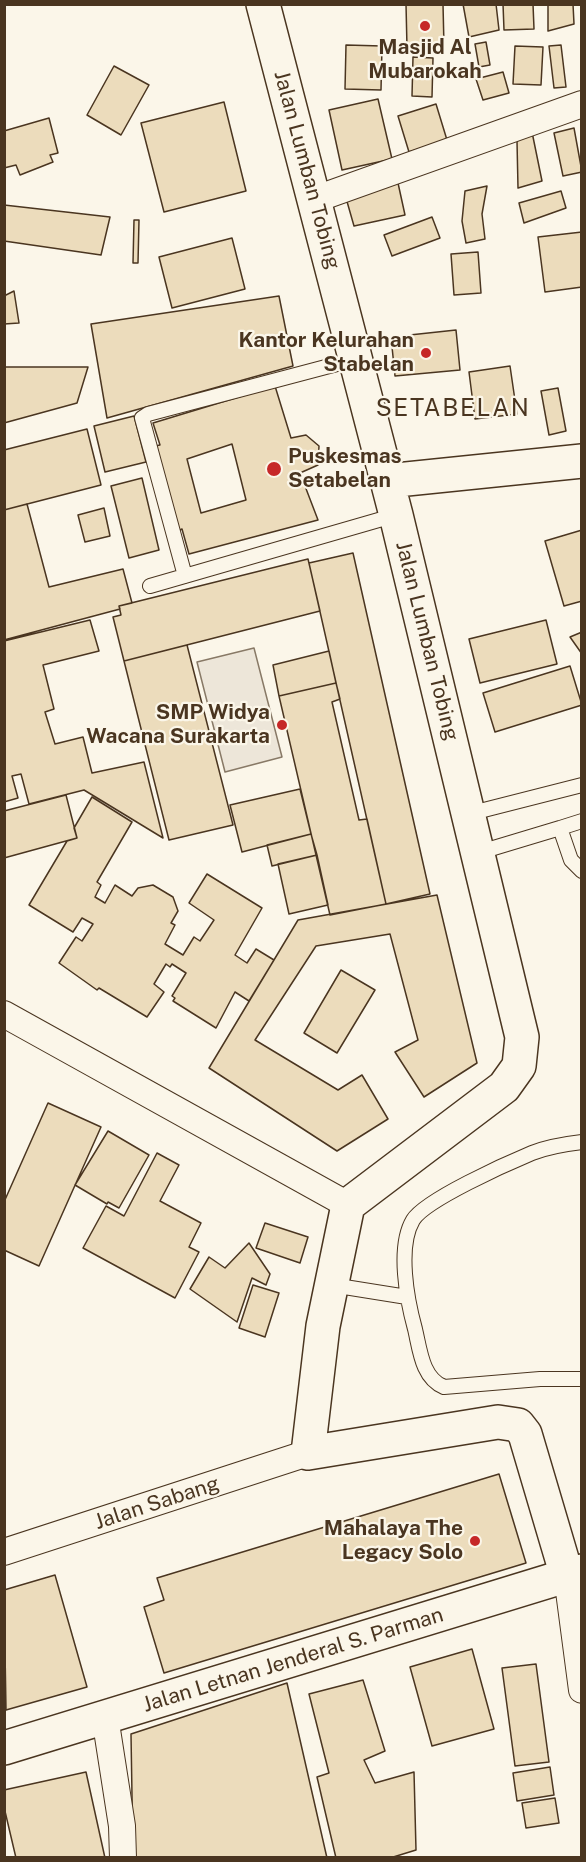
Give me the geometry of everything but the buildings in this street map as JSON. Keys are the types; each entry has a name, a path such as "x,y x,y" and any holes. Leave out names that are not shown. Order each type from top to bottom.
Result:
{"street":[{"name":"Jalan Lumban Tobing","path":"263,4 316,199 396,515 522,1037 519,1066 504,1087 348,1205"},
{"path":"316,199 582,104"},
{"path":"387,481 582,461"},
{"path":"4,1014 348,1205 330,1285 308,1453 498,1422 518,1425 525,1434 574,1573 582,1690"},
{"name":"Jalan Sabang","path":"4,1552 308,1453"},
{"name":"Jalan Letnan Jenderal S. Parman","path":"4,1748 574,1573"},
{"path":"105,1717 122,1826 123,1857"}],"lane":[{"path":"185,576 142,418 148,414 356,359"},
{"path":"150,586 396,515"},
{"path":"468,814 582,785"},
{"path":"477,853 582,821"},
{"path":"560,828 571,860 582,871"},
{"path":"582,1142 534,1152 435,1201 414,1219 406,1237 407,1297 425,1367 433,1383 444,1387 540,1379 582,1379"},
{"path":"330,1285 407,1297"}],"shaded area":[{"path":"254,648 282,757 225,772 197,662"}],"place":[{"name":"Masjid Al Mubarokah","path":"425,26"},
{"name":"Kantor Kelurahan Stabelan","path":"426,353"},
{"name":"Puskesmas Setabelan","path":"274,469"},
{"name":"SMP Widya Wacana Surakarta","path":"282,725"},
{"name":"Mahalaya The Legacy Solo","path":"475,1541"}],"district":[{"name":"SETABELAN","path":"453,409"}]}
